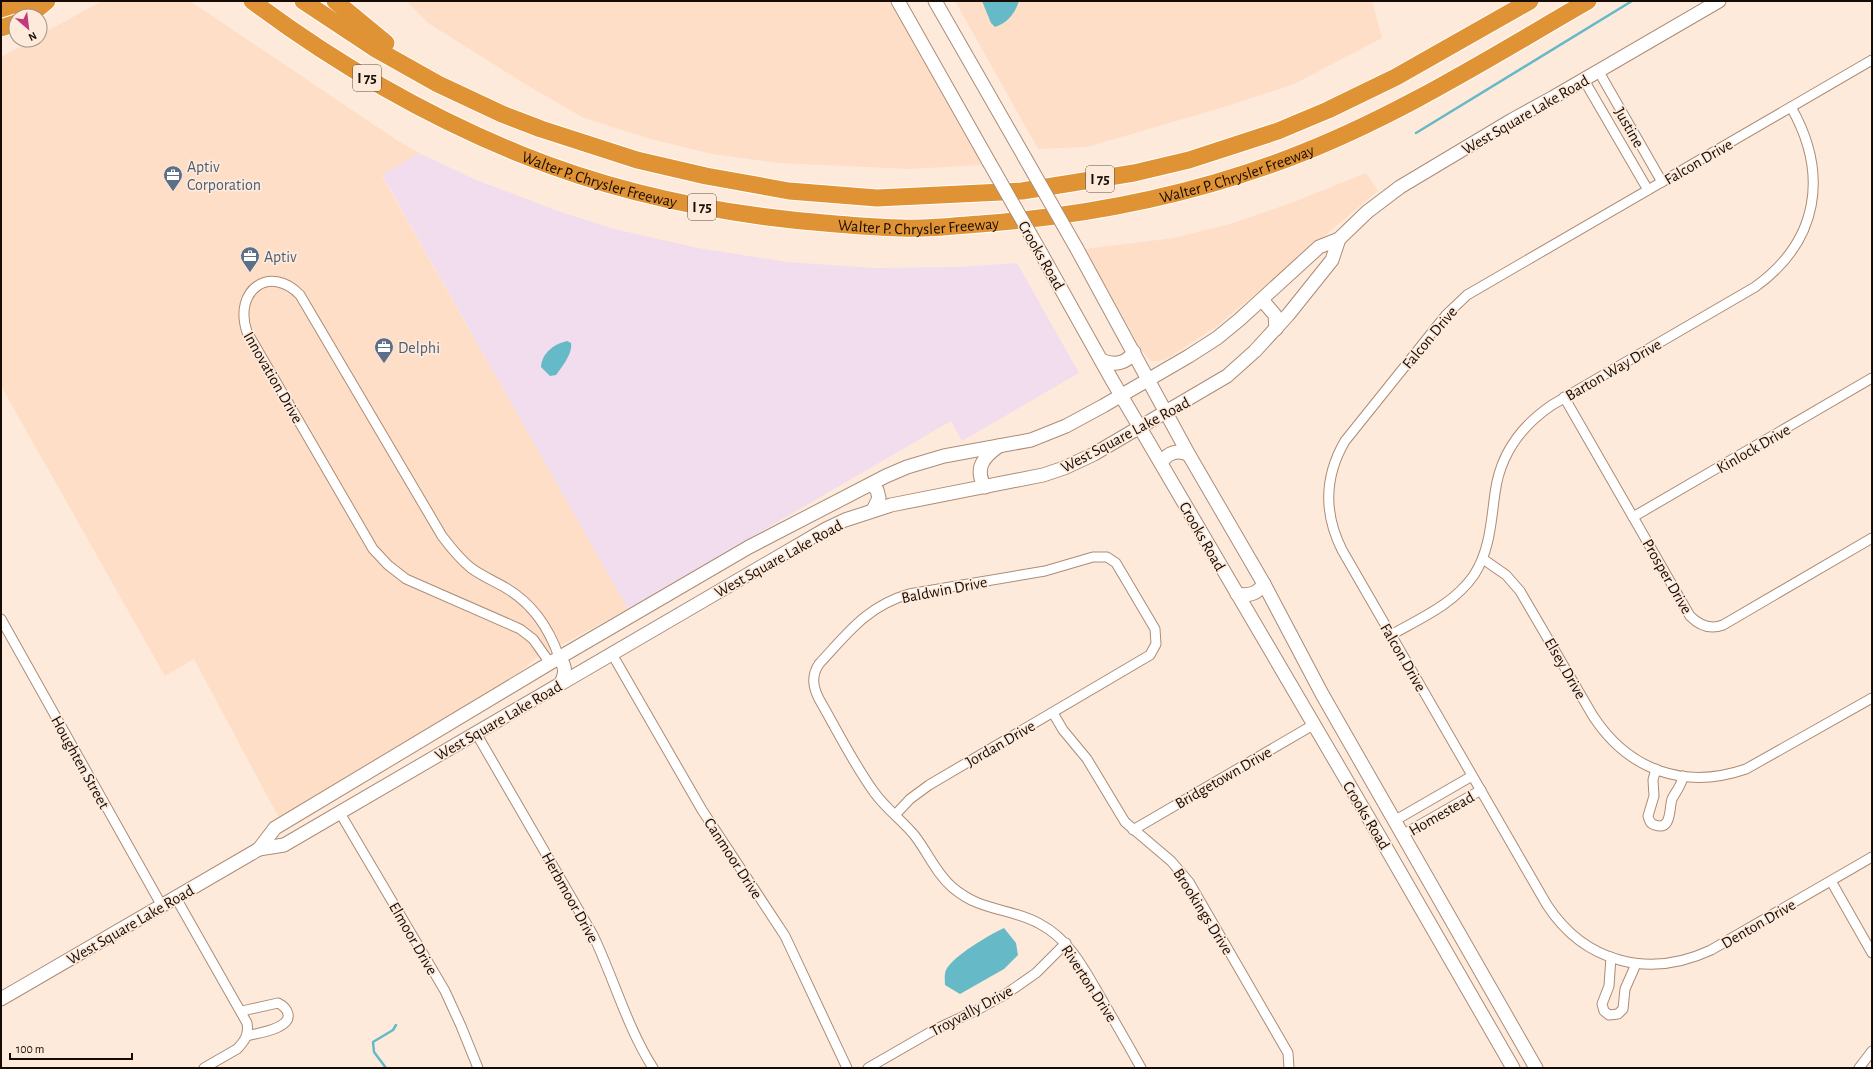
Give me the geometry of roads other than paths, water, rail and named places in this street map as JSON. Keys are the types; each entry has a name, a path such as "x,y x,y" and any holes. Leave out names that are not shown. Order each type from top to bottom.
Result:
{"highway":[{"path":"1,9 9,8 26,1"},
{"path":"39,8 47,1"},
{"name":"Walter P. Chrysler Freeway","path":"252,1 332,58 398,97 465,130 523,155 560,168 650,196 706,208 784,220 922,228 1039,219 1104,209 1173,194 1231,178 1290,158 1394,112 1588,1"},
{"name":"Walter P. Chrysler Freeway","path":"303,1 374,48 438,84 502,114 541,129 637,160 714,178 789,191 877,198 1022,191 1134,173 1228,148 1328,110 1396,77 1530,1"},
{"path":"335,1 369,30 438,84"}],"main road":[{"name":"Crooks Road","path":"898,1 1140,428 1381,839 1513,1068"},
{"name":"Crooks Road","path":"935,1 1077,249 1189,455 1264,584 1334,716 1536,1068"},
{"name":"West Square Lake Road","path":"259,849 275,828 554,660 749,547 896,472 932,459 1031,440 1055,431 1121,395 1217,338 1262,300 1319,247 1339,239 1367,212 1413,179 1512,120 1598,72 1719,1"},
{"name":"West Square Lake Road","path":"1,999 259,849 284,845 340,813 814,534 873,510 922,498 1023,480 1064,468 1094,454 1140,428 1227,376 1255,351 1276,329 1332,260 1339,239"},
{"path":"1262,300 1275,315 1276,329"},
{"path":"1101,360 1112,364 1117,364 1127,360 1134,352"},
{"path":"985,487 980,478 980,468 989,455 999,446"},
{"path":"1161,463 1172,453 1183,452 1189,455"},
{"path":"871,484 877,490 879,498 873,510"},
{"path":"702,574 699,586 702,593 708,597"},
{"path":"1237,594 1251,594 1257,592 1264,584"},
{"path":"554,660 565,673 561,683"},
{"path":"1312,723 1326,712 1334,716"},
{"path":"304,811 301,815 301,823 308,831"},
{"path":"1381,839 1393,840 1402,835"}],"street":[{"name":"Falcon Drive","path":"1481,790 1342,550 1331,523 1329,488 1334,463 1342,447 1351,432 1446,315 1460,301 1478,288 1872,60"},
{"name":"Justine","path":"1598,72 1662,182"},
{"name":"Justine","path":"1584,80 1648,190"},
{"name":"Barton Way Drive","path":"1391,635 1443,605 1457,595 1474,574 1482,559 1490,537 1497,481 1504,459 1515,440 1528,423 1543,411 1564,398 1755,287 1769,277 1786,258 1801,235 1808,216 1813,197 1814,180 1812,159 1808,142 1791,107"},
{"name":"Innovation Drive","path":"280,282 287,284 300,295 442,536 459,557 471,567 518,596 528,604 541,619 554,641 554,660 533,639 520,629 406,579 388,565 374,549 247,332 244,323 243,307 250,292 264,284 280,282"},
{"name":"Kinlock Drive","path":"1633,517 1872,378"},
{"name":"Prosper Drive","path":"1564,398 1690,616 1697,622 1707,627 1723,625 1872,538"},
{"name":"Baldwin Drive","path":"895,815 880,801 870,786 816,693 813,678 819,664 873,609 894,598 909,594 1045,571 1093,557 1107,558"},
{"name":"Jordan Drive","path":"895,815 910,799 929,785 1147,658 1156,644 1156,633 1153,625 1119,566 1107,558"},
{"name":"Elsey Drive","path":"1482,559 1506,575 1520,591 1593,716 1606,734 1634,759 1656,769 1683,776 1716,777 1746,769 1872,698"},
{"name":"Houghten Street","path":"1,619 162,906"},
{"name":"Canmoor Drive","path":"612,654 706,815 785,936 847,1068"},
{"name":"Brookings Drive","path":"1053,713 1063,730 1087,759 1120,814 1133,830 1171,861 1189,882 1288,1053 1289,1068"},
{"name":"Bridgetown Drive","path":"1133,830 1312,723"},
{"name":"Herbmoor Drive","path":"476,733 590,929 609,969 636,1039 653,1068"},
{"path":"1656,769 1653,780 1654,796 1648,816 1651,823 1657,826 1664,825 1668,820 1671,804 1683,776"},
{"name":"Homestead","path":"1394,821 1472,776"},
{"name":"Homestead","path":"1402,835 1481,790"},
{"name":"Denton Drive","path":"1481,790 1547,905 1558,920 1580,941 1611,957 1636,964 1664,964 1699,956 1872,857"},
{"name":"Elmoor Drive","path":"340,813 445,991 478,1068"},
{"name":"Riverton Drive","path":"895,815 917,838 944,879 960,894 982,906 1034,921 1054,932 1066,943 1081,963 1142,1068"},
{"path":"1831,881 1872,953"},
{"path":"176,898 242,1011 247,1023 247,1036 237,1049 204,1068"},
{"name":"Troyvally Drive","path":"868,1068 934,1030 977,1010 1006,994 1036,973 1066,943"},
{"path":"1611,957 1609,962 1609,986 1602,1004 1604,1011 1609,1015 1618,1014 1623,1009 1625,989 1636,964"},
{"path":"242,1011 278,1003 286,1010 288,1014 287,1021 282,1027 247,1036"},
{"path":"1859,1068 1872,1051"}],"water":[{"path":"982,1 1019,1 1010,17 1004,23 995,27 991,23"},
{"path":"567,341 571,343 569,355 556,375 550,376 541,367 544,357 553,347"},
{"path":"1004,928 1016,943 1018,955 1004,969 960,994 945,985 946,970 950,964 963,952"}],"waterway":[{"path":"1416,133 1632,1"},
{"path":"386,1068 374,1052 373,1042 393,1030 396,1025"}],"place":[{"name":"Aptiv Corporation","path":"173,192"},
{"name":"Aptiv","path":"250,273"},
{"name":"Delphi","path":"384,364"}]}
